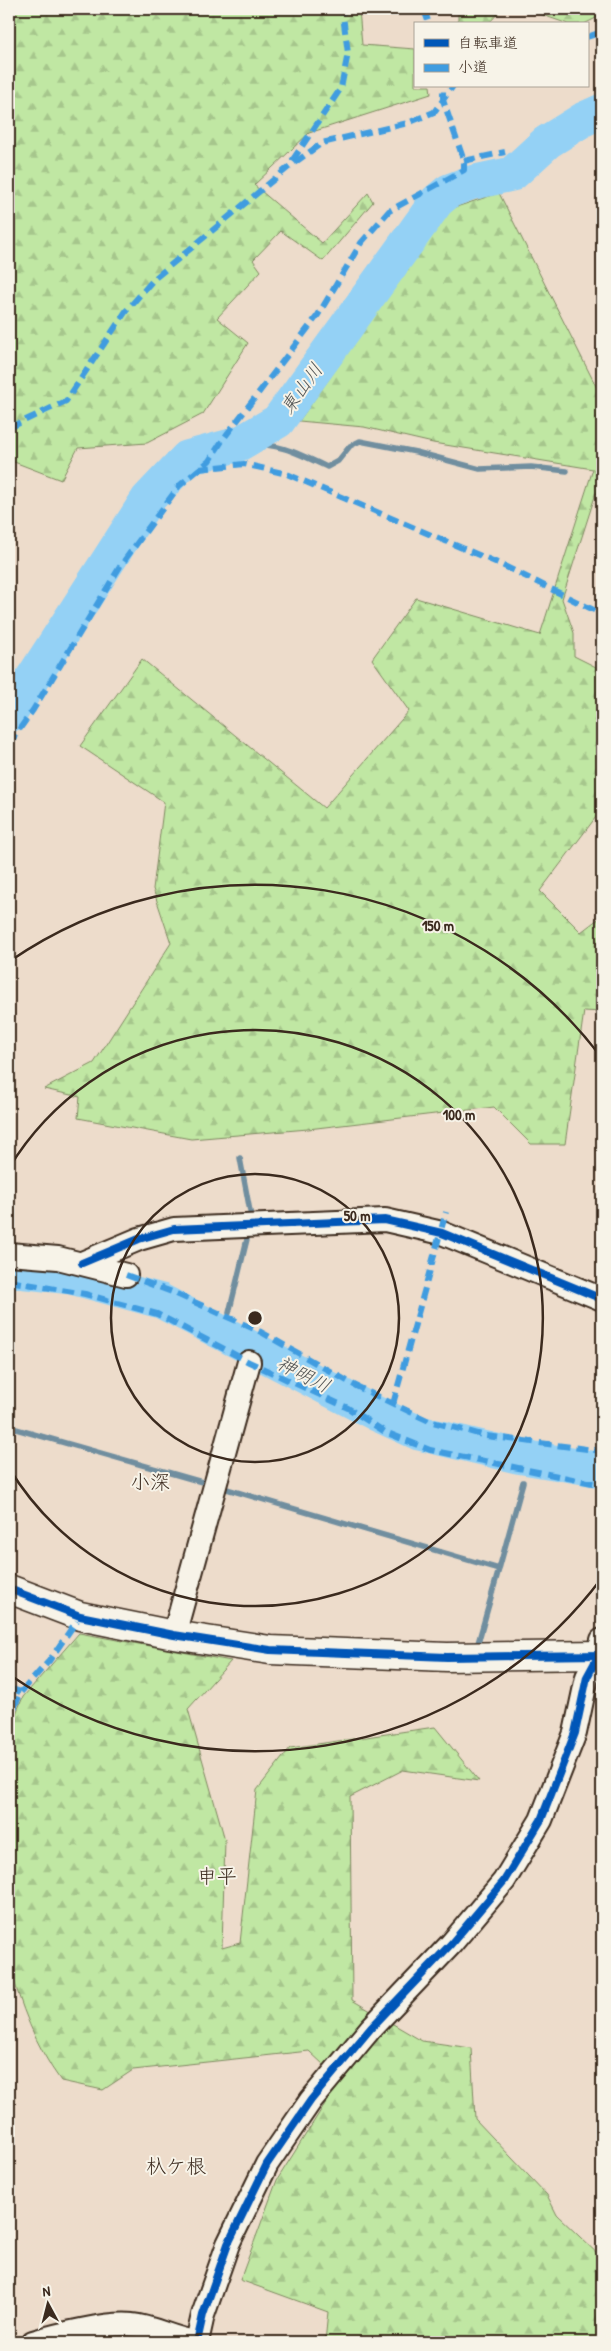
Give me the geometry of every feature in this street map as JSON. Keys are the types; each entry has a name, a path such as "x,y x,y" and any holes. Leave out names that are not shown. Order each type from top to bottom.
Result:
{"street":[{"path":"82,1263 139,1239 174,1229 384,1220 442,1233 602,1299"},
{"path":"9,1254 58,1258 126,1275"},
{"path":"174,1635 248,1362"},
{"path":"9,1589 80,1616 174,1635 270,1650 447,1657 601,1650"},
{"path":"33,2342 100,2328 132,2325 182,2340 196,2342 203,2315 228,2244 267,2164 317,2093 371,2028 451,1944 504,1881 541,1820 574,1732 587,1677 601,1650"}],"green space":[{"path":"9,9 359,9 362,45 414,49 414,88 430,88 431,94 309,133 254,185 322,243 368,193 373,202 323,261 281,231 253,260 261,271 217,318 248,343 203,414 147,443 78,448 61,480 9,460"},
{"path":"458,9 502,9 490,22 458,22"},
{"path":"526,9 602,9 602,15 588,22 562,22"},
{"path":"499,193 602,398 602,495 596,493 562,599 574,633 574,656 602,670 602,809 540,891 581,932 602,916 602,1012 584,1011 565,1144 531,1144 494,1107 308,1129 191,1139 78,1118 80,1097 44,1089 94,1063 171,943 153,889 164,802 80,746 142,659 324,808 409,711 372,659 416,598 540,635 593,469 433,443 364,427 299,421 450,209"},
{"path":"79,1633 231,1661 188,1709 225,1840 222,1948 240,1943 257,1790 290,1748 435,1727 479,1781 403,1770 350,1797 352,2000 422,2041 471,2048 475,2119 547,2195 557,2215 602,2258 602,2342 325,2342 328,2312 240,2280 277,2180 340,2080 309,2051 133,2070 103,2090 61,2081 36,2040 18,1994 9,1963 9,1730 23,1697"}],"waterway":[{"name":"東山川","path":"9,715 148,499 187,458 239,444 278,421 437,201 449,191 470,183 512,174 547,142 584,119 602,111"},
{"path":"239,444 274,446 305,456 327,467 338,461 350,446 360,441 416,452 480,469 531,467 567,471"},
{"path":"240,1158 252,1222"},
{"path":"229,1313 249,1231"},
{"name":"神明川","path":"9,1270 72,1277 161,1301 377,1414 419,1433 517,1456 602,1470"},
{"path":"9,1427 202,1482"},
{"path":"499,1569 523,1482"},
{"path":"220,1487 499,1569 478,1643"}],"marked path":[{"path":"292,161 341,88 348,53 342,9"},
{"path":"424,9 428,22"},
{"path":"588,37 602,32"},
{"path":"9,428 66,401 126,311 154,279 290,166 322,143 408,123 434,112 443,100 443,88"},
{"path":"9,744 33,710 121,565 179,486 209,461 224,438 318,315 361,243 389,211 464,170 464,161 443,100 452,88"},
{"path":"464,161 505,152"},
{"path":"199,469 244,464 287,474 500,564 602,614"},
{"path":"393,1404 446,1212"},
{"path":"126,1275 172,1292 261,1332 356,1386 429,1421 486,1436 602,1451"},
{"path":"9,1281 85,1294 157,1314 249,1362 348,1408 385,1432 430,1450 602,1485"},
{"path":"21,1692 49,1661 80,1616"},
{"path":"9,1688 21,1692 9,1720"}],"cycle path":[{"path":"82,1263 139,1239 174,1229 385,1220 442,1233 602,1299"},
{"path":"9,1589 80,1616 174,1635 270,1650 447,1657 602,1655"},
{"path":"197,2342 203,2315 228,2244 267,2164 311,2100 371,2028 451,1944 504,1881 541,1820 575,1733 587,1677 599,1655 602,1640"}],"district":[{"name":"小深","path":"150,1481"},
{"name":"申平","path":"217,1875"},
{"name":"杁ケ根","path":"176,2165"}]}
